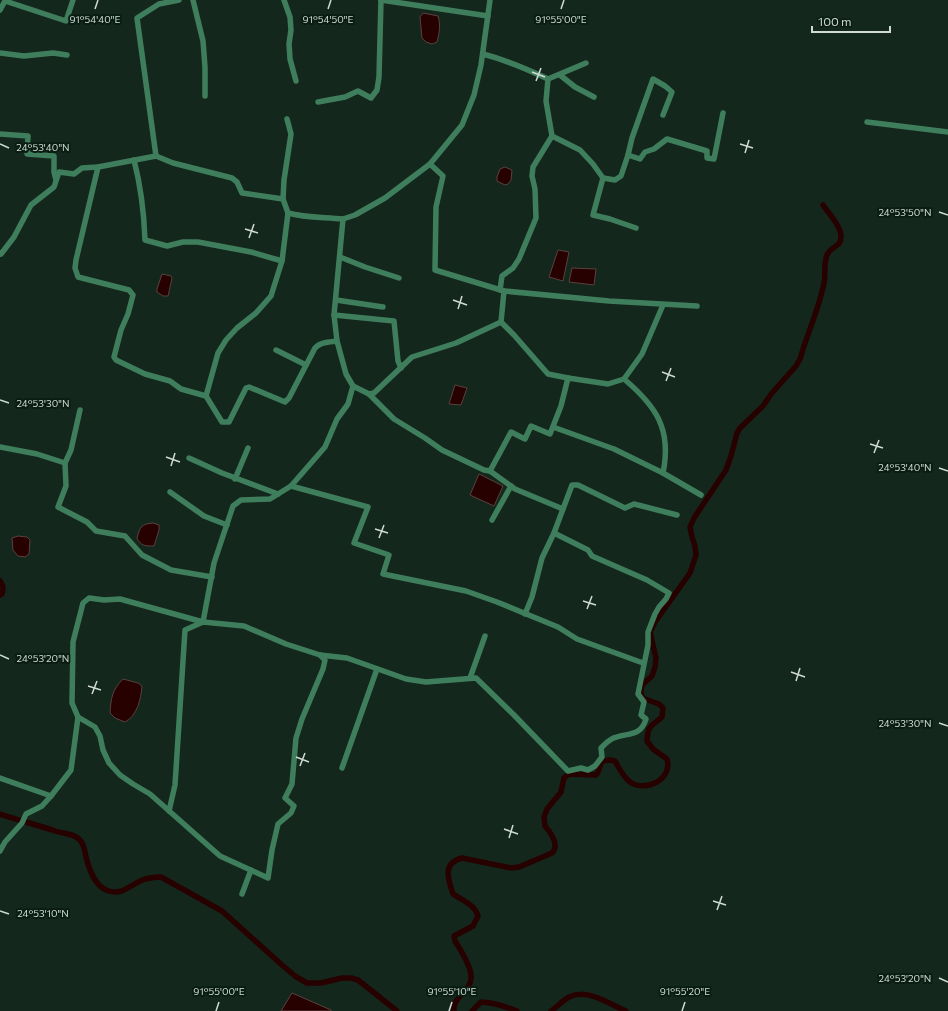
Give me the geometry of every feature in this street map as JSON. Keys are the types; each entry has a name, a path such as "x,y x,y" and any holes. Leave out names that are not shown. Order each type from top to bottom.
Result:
{"street":[{"path":"0,10 5,1 66,21 73,0"},
{"path":"156,156 137,18 159,4 179,0"},
{"path":"193,0 203,41 205,96"},
{"path":"284,0 290,17 290,59 296,81"},
{"path":"318,102 345,97 358,91 371,98 377,90 380,64 381,0 488,16"},
{"path":"288,213 298,216 343,219 354,215 385,198 430,164 462,125 474,95 483,54 490,0"},
{"path":"0,53 24,56 67,54"},
{"path":"483,54 526,69 548,79 586,63"},
{"path":"560,75 575,87 594,97"},
{"path":"548,79 546,102 552,136 533,167 532,176 535,189 536,218 519,258 513,268 502,276 501,322 548,374 608,384 624,379 642,354 663,305"},
{"path":"602,178 615,180 621,176 632,138 653,79 672,92 664,115"},
{"path":"628,155 640,159 645,152 654,149 667,139 707,151 707,158 714,159 723,114"},
{"path":"206,396 218,353 226,340 237,328 256,313 271,296 282,261 288,213 283,199 284,180 291,134 287,119"},
{"path":"867,122 948,132"},
{"path":"0,134 28,136 27,154 54,156 54,172 56,181"},
{"path":"552,136 580,150 593,164 602,178 593,215 636,228"},
{"path":"0,253 1,254 14,236 31,205 54,187 59,172 74,174 82,168 98,167 156,156 232,178 237,182 242,193 283,199"},
{"path":"134,160 139,179 144,216 145,240 168,246 183,242 198,242 251,252 282,261"},
{"path":"430,164 443,176 436,207 435,270 502,290 663,305 697,306"},
{"path":"98,167 75,268 78,277 129,290 133,295 128,314 121,330 114,357 116,360 145,374 170,380 181,389 206,396 222,422 229,422 246,388 250,387 285,402 289,398 318,345 337,341"},
{"path":"343,219 334,315 337,341 346,374 353,386 369,394 394,420 442,450 484,470 490,471 515,489 563,508"},
{"path":"340,257 399,278"},
{"path":"336,300 384,307"},
{"path":"334,315 394,321 398,360 401,368"},
{"path":"369,394 374,394 378,391 412,357 456,343 501,322"},
{"path":"276,350 306,365"},
{"path":"490,471 510,432 525,439 531,426 550,434 561,406 568,378"},
{"path":"624,379 640,393 653,408 662,425 666,457 663,473"},
{"path":"203,622 214,564 233,506 241,500 270,499 291,486 325,447 337,419 348,404 353,386"},
{"path":"80,410 71,450 65,462 66,486 58,507 87,522 96,531 125,536 142,555 171,570 212,577"},
{"path":"554,427 614,449 663,473 701,495"},
{"path":"0,447 37,454 65,462"},
{"path":"235,478 248,448"},
{"path":"189,458 235,478 278,494"},
{"path":"525,614 532,596 542,558 554,533 572,485 578,485 625,508 634,504 677,516"},
{"path":"291,486 368,507 354,543 389,555 384,574 466,591 558,627 577,639 643,663"},
{"path":"492,520 511,486"},
{"path":"170,492 200,513 227,525"},
{"path":"0,851 5,842 22,823 26,814 42,806 71,770 78,717 72,703 73,642 83,603 89,598 104,600 120,598 203,622 244,626 286,644 320,655 347,658 406,679 426,682 476,678 568,771 581,768 588,770 595,766 602,757 601,748 606,743 617,737 630,735 639,730 645,723 646,719 641,715 644,702 638,694 643,663 648,645 647,640 650,625 659,607 669,593 647,580 592,556 588,550 554,533"},
{"path":"168,811 175,786 185,630 203,622"},
{"path":"470,678 485,636"},
{"path":"78,717 95,727 100,736 102,750 109,762 120,775 150,794 220,856 268,878 278,824 291,814 294,806 285,798 292,784 296,738 302,718 323,669 325,660 320,655"},
{"path":"342,768 378,669"},
{"path":"0,778 51,796"},
{"path":"242,894 250,870"}],"shaded area":[{"path":"423,13 438,16 440,26 437,42 432,44 426,42 422,38 420,17"},
{"path":"505,167 512,170 511,180 505,185 497,181 497,177 500,169"},
{"path":"558,250 569,252 563,281 549,277"},
{"path":"572,268 596,269 594,285 569,282"},
{"path":"162,274 171,276 172,278 168,296 163,296 157,292"},
{"path":"455,385 467,388 461,405 449,404"},
{"path":"479,474 503,486 494,506 470,495"},
{"path":"153,523 159,525 154,546 148,546 140,543 137,538 139,531 143,525"},
{"path":"18,536 27,537 30,540 29,554 25,557 18,556 13,550 12,538"},
{"path":"123,679 138,683 142,686 138,707 133,716 125,722 115,718 110,713 113,694 116,687"},
{"path":"292,993 331,1010 331,1011 281,1011"}],"waterway":[{"path":"454,1011 456,1001 471,981 471,975 467,962 455,941 454,936 473,926 478,916 471,906 453,894 448,877 451,864 462,858 511,868 519,867 552,853 555,843 545,826 544,817 547,809 561,792 564,778 569,774 596,775 602,761 610,760 615,761 625,778 636,785 650,785 657,782 666,773 668,766 667,759 653,749 647,741 649,729 662,717 663,708 659,704 641,696 642,685 652,676 655,667 656,658 650,632 655,622 690,573 696,555 690,527 694,518 726,470 737,433 740,428 763,406 800,359 822,293 825,279 826,256 840,243 841,240 839,229 823,205"},
{"path":"0,581 3,589 2,594 0,595"},
{"path":"0,814 77,838 83,846 91,872 100,886 104,889 118,892 140,881 161,877 222,911 282,965 295,976 307,983 321,983 342,978 358,980 397,1011"},
{"path":"551,1011 569,997 584,994 598,998 626,1011"},
{"path":"472,1011 481,1002 499,1005 517,1011"}]}
